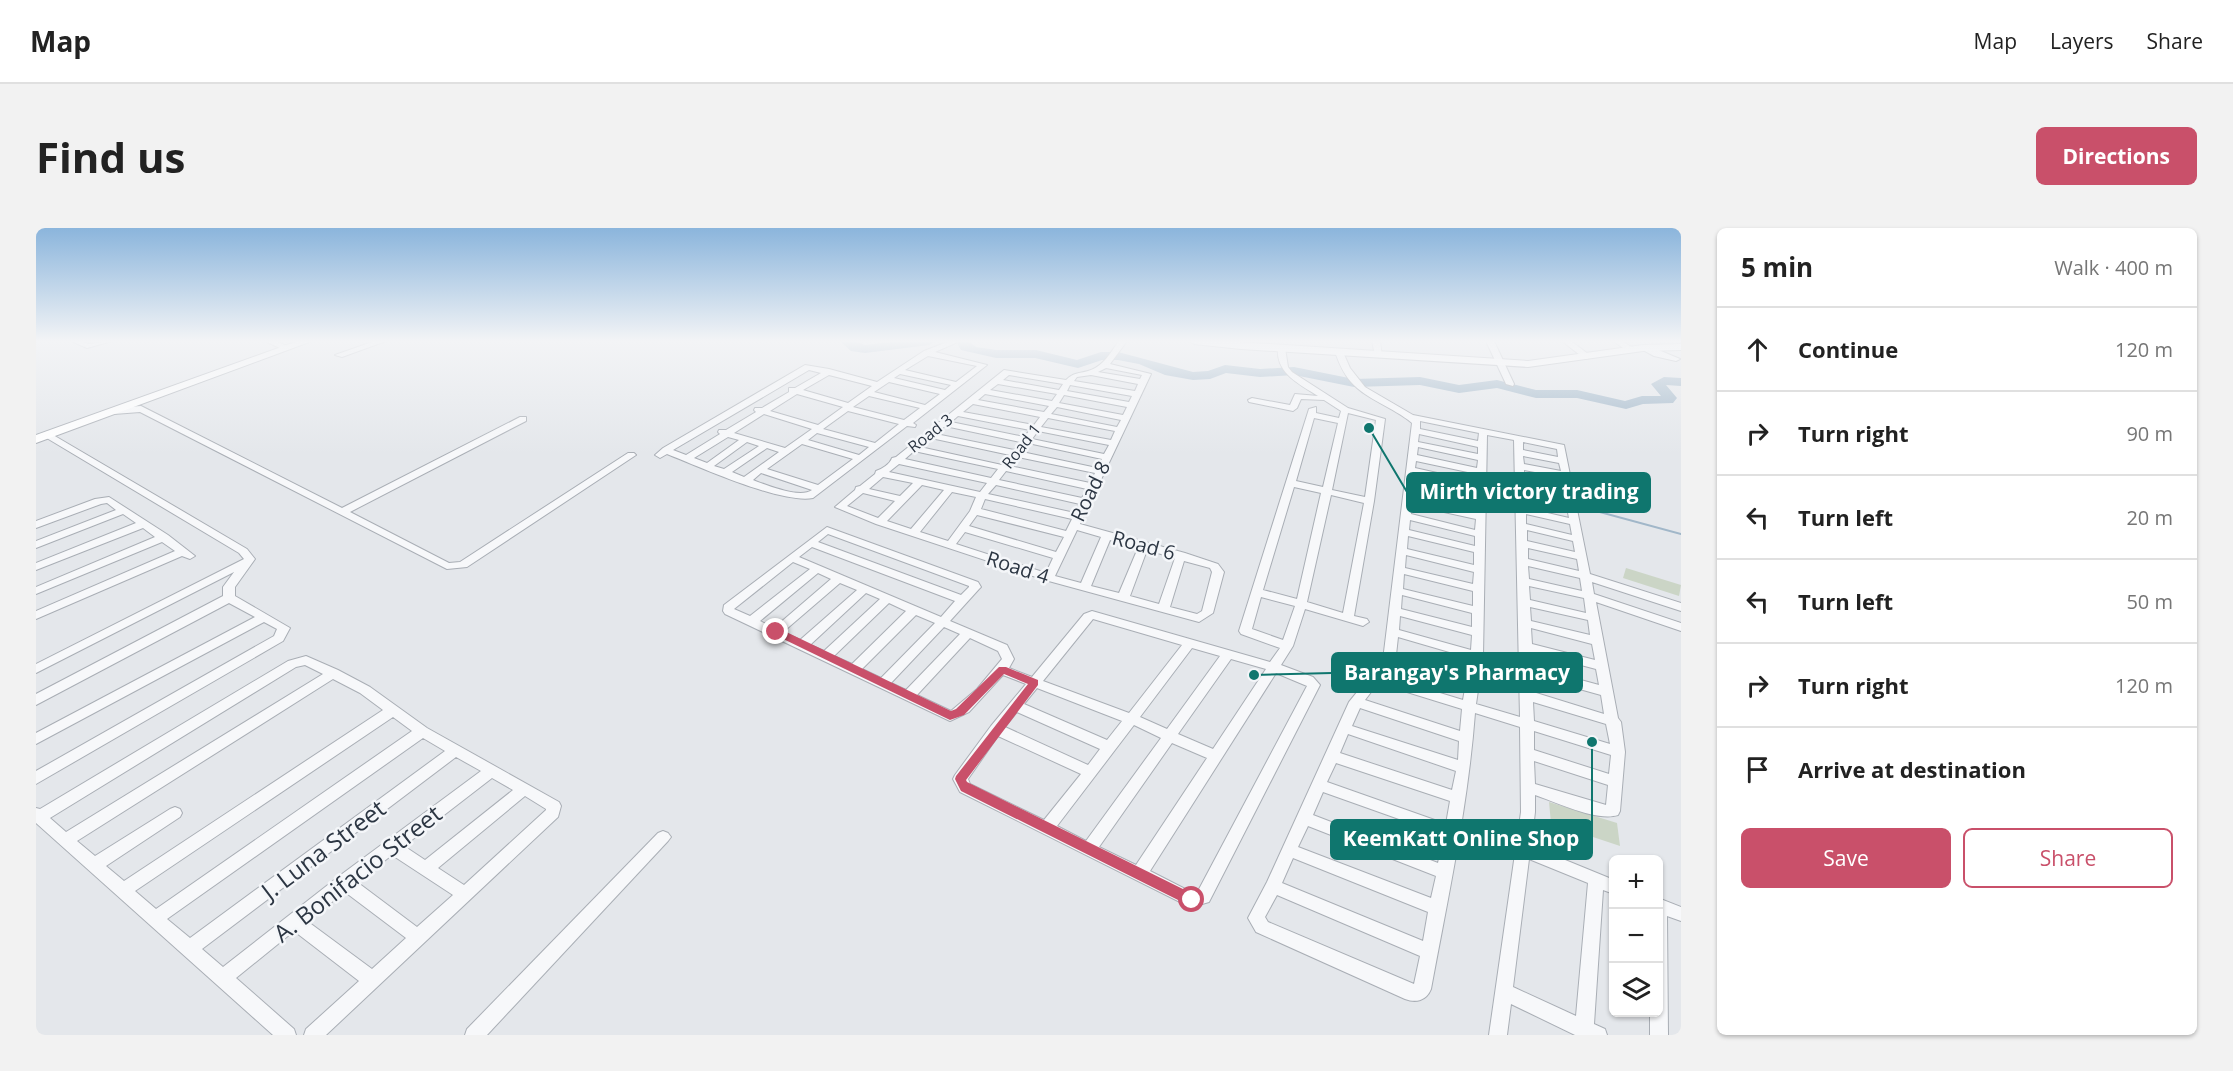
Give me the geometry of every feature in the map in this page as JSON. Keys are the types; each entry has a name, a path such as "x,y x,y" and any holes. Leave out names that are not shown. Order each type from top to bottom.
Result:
{"street":[{"path":"36,439 203,379"},
{"path":"789,379 663,452 801,497 810,496 877,446 910,425 925,407 964,379"},
{"path":"687,458 816,379"},
{"path":"856,379 878,385"},
{"path":"746,480 888,379 946,393"},
{"path":"933,379 957,384"},
{"name":"Road 3","path":"840,507 895,460 1000,379"},
{"name":"Road 3","path":"1050,379 1068,382"},
{"path":"1068,382 1072,379"},
{"path":"1123,379 1142,382 1143,379"},
{"path":"1298,379 1328,400 1344,416"},
{"path":"1352,379 1354,383 1403,410 1416,423 1390,657 1356,702 1290,850 1256,918 1262,927 1411,993 1417,993 1422,989 1464,768 1469,706 1477,656 1483,458"},
{"path":"1508,379 1510,384"},
{"path":"997,381 1132,405"},
{"path":"1068,382 1137,394"},
{"name":"Road 1","path":"950,545 975,511 982,496 1054,405 1068,382"},
{"name":"Road 8","path":"1049,578 1142,382"},
{"path":"777,386 910,425"},
{"path":"984,391 1126,418"},
{"path":"868,393 925,407"},
{"path":"1252,400 1292,408 1298,396 1328,400"},
{"path":"971,401 1121,430"},
{"path":"743,406 877,446"},
{"path":"114,411 141,409 447,566 463,565 631,455"},
{"path":"1287,646 1245,631 1313,412 1380,419 1369,501 1348,618"},
{"path":"956,413 1114,443"},
{"path":"1140,873 1287,646 1301,605 1344,416"},
{"path":"1411,417 1483,458"},
{"path":"343,512 524,419"},
{"path":"943,423 1107,457"},
{"path":"706,427 786,452"},
{"path":"48,435 243,551 250,559"},
{"path":"928,435 1100,471"},
{"path":"1414,437 1483,458"},
{"path":"1412,464 1483,458 1518,438 1560,446 1614,722 1618,752 1613,811 1601,811 1528,787"},
{"path":"1498,1035 1528,812 1526,646 1518,438"},
{"path":"708,466 746,439"},
{"path":"801,441 861,458"},
{"path":"726,472 766,445"},
{"path":"911,448 1092,487"},
{"path":"1519,452 1562,461"},
{"path":"895,460 1085,502"},
{"path":"1519,466 1565,475"},
{"path":"760,470 820,489"},
{"name":"Road 3","path":"879,474 982,496 1074,526"},
{"path":"1519,479 1568,489"},
{"path":"880,522 919,483"},
{"path":"1291,483 1369,501"},
{"path":"1409,485 1481,501"},
{"path":"860,489 902,500"},
{"path":"913,533 949,490"},
{"path":"1520,494 1571,505"},
{"path":"36,525 106,499 187,554 36,615"},
{"path":"1407,501 1480,517"},
{"name":"Road 4","path":"840,507 1049,578 1199,618"},
{"path":"36,545 124,510"},
{"path":"1520,510 1574,522"},
{"path":"975,511 1074,526"},
{"path":"1406,516 1480,534"},
{"path":"36,567 144,524"},
{"name":"Road 6","path":"1074,526 1214,566 1218,572 1207,613 1199,618"},
{"path":"1521,526 1577,539"},
{"path":"963,528 1059,556"},
{"path":"792,558 887,599 914,610 942,622 968,633 1004,648 1008,659 1002,670 955,715 950,716 729,611 728,608 825,531 829,530 971,581 975,587 942,622 883,683"},
{"path":"1404,532 1480,550"},
{"path":"1085,587 1107,535"},
{"path":"36,591 164,537"},
{"path":"810,543 963,600"},
{"path":"1521,543 1581,557"},
{"path":"1124,598 1144,545"},
{"path":"1402,551 1479,570"},
{"path":"1163,609 1181,555"},
{"path":"229,598 229,587 250,559"},
{"path":"36,669 250,559"},
{"path":"1522,561 1585,576 1681,607"},
{"path":"752,621 817,569"},
{"path":"1400,570 1478,589"},
{"path":"776,632 839,578"},
{"path":"1524,581 1588,597 1681,627"},
{"path":"802,645 864,589"},
{"path":"1398,591 1478,610"},
{"path":"1258,592 1363,622"},
{"path":"36,778 279,638 284,628 229,598"},
{"path":"36,700 229,598"},
{"path":"826,657 887,599"},
{"path":"1524,602 1593,618"},
{"path":"854,669 914,610"},
{"path":"1395,611 1478,633"},
{"path":"1092,615 1189,644 1273,667 1308,680 1314,685 1203,897 1192,900 1046,829 961,784 960,779 996,729 1088,617 1092,615"},
{"path":"36,740 264,617"},
{"path":"1525,623 1597,641"},
{"path":"1393,632 1477,656"},
{"path":"909,695 968,633"},
{"path":"1046,829 1189,644"},
{"path":"1526,646 1602,666"},
{"path":"1089,849 1227,655"},
{"path":"1390,657 1474,681"},
{"path":"287,1035 38,815 292,664 306,660 334,673 422,731 554,806 553,813 313,1035"},
{"path":"1002,670 1132,719 1215,756"},
{"path":"1526,670 1607,692"},
{"path":"67,839 334,673"},
{"path":"1376,678 1618,752"},
{"path":"1527,695 1614,722"},
{"path":"1356,702 1466,738"},
{"path":"1015,706 1110,747"},
{"path":"124,890 393,710"},
{"path":"1344,728 1464,768"},
{"path":"996,729 1090,772"},
{"path":"156,918 422,731"},
{"name":"J. Luna Street","path":"190,948 456,750"},
{"path":"1527,753 1616,782"},
{"path":"1332,756 1458,798"},
{"name":"A. Bonifacio Street","path":"223,978 344,882 492,770"},
{"path":"1319,784 1452,832"},
{"path":"426,868 525,788"},
{"path":"96,864 175,813"},
{"path":"1304,818 1444,872"},
{"path":"474,1035 663,837"},
{"path":"392,846 465,894"},
{"path":"1290,850 1437,908"},
{"path":"1523,850 1609,884"},
{"path":"1505,992 1589,1033 1596,879"},
{"path":"344,882 417,937"},
{"path":"1273,886 1429,952"},
{"path":"1663,907 1681,914"},
{"path":"1659,909 1659,1035"},
{"path":"294,921 371,979"}],"green space":[{"path":"1626,568 1681,585 1679,596 1623,578"},
{"path":"1549,802 1617,823 1620,846 1551,823"}],"waterway":[{"path":"1332,379 1354,383 1420,381 1459,389 1497,384 1536,394 1577,394 1626,405 1642,400 1668,400 1670,398 1658,384 1664,381 1681,382"},
{"path":"1585,508 1681,534"}],"place":[{"name":"Mirth victory trading","path":"1369,428"},
{"name":"Barangay's Pharmacy","path":"1254,675"},
{"name":"KeemKatt Online Shop","path":"1592,742"}],"route":[{"path":"776,632 950,716 960,712 1002,670 1034,682 960,779 961,784 1046,829 1192,900"}]}
